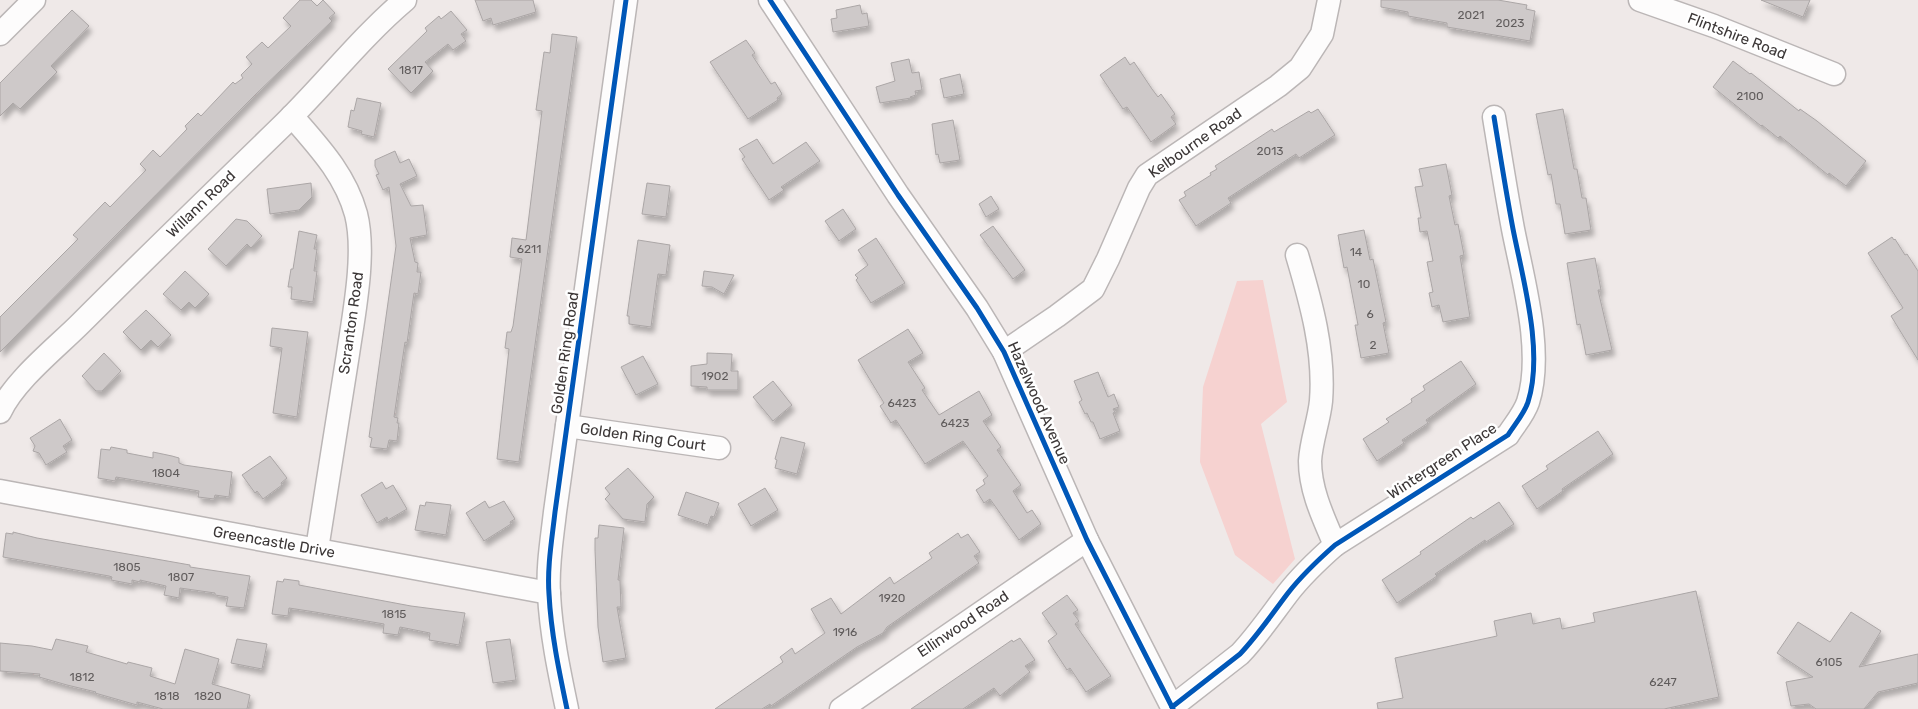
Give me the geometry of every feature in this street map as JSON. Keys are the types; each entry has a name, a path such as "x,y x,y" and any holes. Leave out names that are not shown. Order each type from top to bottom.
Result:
{"street":[{"path":"0,34 34,0"},
{"name":"Willann Road","path":"0,412 4,404 29,374 292,116 405,0"},
{"name":"Golden Ring Road","path":"567,709 559,673 549,593 555,512 626,0"},
{"name":"Hazelwood Avenue","path":"770,0 898,195 977,308 1004,352 1087,540 1173,708"},
{"name":"Kelbourne Road","path":"1004,352 1093,289 1139,188 1147,175 1278,86 1300,68 1322,34 1329,0"},
{"name":"Flintshire Road","path":"1640,0 1714,26 1834,74"},
{"name":"Scranton Road","path":"292,116 327,156 342,178 350,196 360,231 360,253 351,331 317,549"},
{"name":"Wintergreen Place","path":"1173,708 1249,645 1290,591 1314,564 1335,545 1508,434 1520,418 1528,402 1532,379 1533,346 1529,312 1494,116"},
{"path":"1297,255 1309,293 1320,350 1321,401 1310,460 1311,473 1314,492 1335,545"},
{"name":"Golden Ring Court","path":"567,426 719,448"},
{"name":"Greencastle Drive","path":"0,491 549,593"},
{"name":"Ellinwood Road","path":"841,709 1087,540"}],"shaded area":[{"path":"1263,280 1287,402 1261,424 1295,559 1273,584 1235,555 1200,462 1203,387 1237,281"}],"building":[{"path":"300,0 311,0 317,6 323,0 335,13 329,18 332,21 256,94 0,352 0,317 78,239 73,235 105,202 110,207 146,170 140,164 153,150 160,157 187,129 185,126 198,113 201,116 233,82 235,84 243,78 241,75 252,64 246,57 262,42 268,48 291,26 283,18"},
{"path":"475,0 533,0 536,12 493,25 491,18 483,21"},
{"path":"1381,0 1498,0 1527,5 1526,9 1535,11 1530,41 1447,27 1447,23 1408,16 1408,12 1381,7"},
{"path":"1761,0 1810,0 1803,17"},
{"path":"860,5 862,14 867,13 869,26 833,32 831,19 837,18 836,10"},
{"path":"72,10 89,26 51,66 57,72 20,109 13,103 0,116 0,83"},
{"path":"451,11 467,30 461,34 466,41 453,50 448,44 425,62 433,71 411,93 388,69 427,31 425,28 439,16 441,19"},
{"path":"552,34 577,37 519,462 497,459 509,349 505,348 507,332 511,332 513,326 522,259 510,257 512,238 526,240 542,111 536,110 544,52 550,53"},
{"path":"746,40 755,53 752,55 771,84 775,82 782,94 777,98 778,100 748,119 710,62"},
{"path":"1125,57 1130,65 1134,62 1158,97 1161,94 1175,114 1171,117 1176,124 1151,142 1127,107 1123,109 1100,75"},
{"path":"909,59 912,73 919,72 922,90 915,91 916,95 911,98 880,103 876,87 895,81 891,63"},
{"path":"1733,61 1799,111 1800,109 1817,121 1866,161 1846,186 1829,173 1828,175 1780,136 1778,138 1761,126 1713,87"},
{"path":"960,74 964,94 944,98 940,79"},
{"path":"357,98 381,103 374,137 361,134 362,131 348,127 351,110 354,111"},
{"path":"1318,109 1335,135 1299,158 1296,154 1228,198 1231,203 1196,226 1179,200 1186,196 1184,192 1211,175 1210,173 1217,169 1215,166 1272,129 1274,132 1309,111 1311,113"},
{"path":"1563,109 1574,169 1577,169 1582,198 1586,198 1591,230 1565,234 1560,204 1556,204 1551,174 1548,175 1536,114"},
{"path":"953,120 960,160 940,163 938,154 936,155 932,124"},
{"path":"757,139 773,164 806,142 820,161 781,187 784,190 769,200 742,159 745,157 739,149"},
{"path":"395,151 400,163 409,159 417,176 400,184 411,206 423,205 427,235 410,238 415,262 418,263 417,272 421,272 418,294 414,293 394,417 398,418 397,423 399,423 397,441 389,440 387,449 370,447 372,438 369,437 396,246 389,187 383,190 376,175 379,174 375,166 375,160"},
{"path":"1446,164 1452,195 1449,196 1455,225 1458,224 1464,255 1460,256 1470,317 1443,322 1439,305 1432,307 1429,293 1433,292 1427,262 1433,261 1427,231 1420,232 1418,218 1421,218 1415,187 1423,186 1419,169"},
{"path":"311,183 312,197 299,210 270,214 267,189"},
{"path":"647,183 670,186 666,217 642,214"},
{"path":"991,196 999,209 986,217 979,204"},
{"path":"843,209 856,229 839,241 825,221"},
{"path":"236,219 247,221 262,236 251,248 247,244 226,266 208,249"},
{"path":"993,226 1025,270 1013,279 980,235"},
{"path":"1364,230 1370,260 1373,259 1386,322 1383,323 1389,353 1361,358 1355,325 1358,325 1347,267 1344,268 1338,235"},
{"path":"299,231 317,235 314,249 317,249 314,271 317,271 313,302 291,299 292,287 288,287"},
{"path":"1892,237 1905,255 1907,254 1918,271 1918,360 1891,316 1903,308 1868,253"},
{"path":"876,238 905,283 871,303 856,280 858,278 855,275 868,265 858,250"},
{"path":"638,240 670,245 666,275 658,274 651,327 629,324 629,316 627,316"},
{"path":"1595,258 1601,290 1598,290 1612,350 1586,355 1580,324 1577,325 1567,263"},
{"path":"185,271 209,294 195,308 189,302 181,310 163,294"},
{"path":"704,271 734,275 724,294 712,287 702,286"},
{"path":"146,310 171,335 158,347 151,340 141,350 123,332"},
{"path":"272,328 308,332 297,417 273,413 282,348 270,346"},
{"path":"908,329 923,353 908,362 925,388 922,390 939,415 979,391 992,415 983,421 1001,447 997,450 1021,485 1013,491 1027,513 1032,510 1041,524 1019,540 990,499 984,503 976,490 985,484 983,480 988,476 963,441 925,464 896,420 891,423 880,406 884,403 858,360"},
{"path":"104,353 121,371 102,391 96,391 82,376"},
{"path":"707,353 732,354 731,371 738,371 738,390 707,390 707,387 691,386 691,366 707,364"},
{"path":"643,356 658,384 636,395 621,367"},
{"path":"1461,361 1476,384 1426,420 1428,423 1402,440 1404,443 1377,461 1363,439 1389,422 1386,419 1412,402 1411,399 1425,390 1423,386"},
{"path":"1098,372 1108,397 1114,394 1119,407 1113,409 1115,412 1113,413 1120,431 1100,439 1093,422 1091,422 1087,413 1085,414 1079,402 1082,400 1074,381"},
{"path":"773,381 792,405 773,421 753,397"},
{"path":"60,419 72,440 63,446 67,452 46,465 39,453 33,451 35,446 30,438"},
{"path":"1598,431 1613,454 1562,489 1563,491 1537,509 1522,486 1548,469 1546,466"},
{"path":"781,437 805,443 797,474 775,468 777,460 775,459"},
{"path":"111,447 127,450 127,453 153,458 153,452 179,458 179,463 184,465 232,472 229,497 215,495 214,499 198,497 199,491 116,477 115,481 98,478 101,449 110,450"},
{"path":"270,456 287,478 281,483 282,485 263,499 257,491 255,493 242,475"},
{"path":"628,468 654,497 647,504 645,522 623,519 605,499 610,494 605,488"},
{"path":"382,482 386,489 393,485 407,509 388,520 387,517 377,523 361,495"},
{"path":"765,488 778,510 751,526 738,504"},
{"path":"686,492 719,503 714,517 711,516 708,525 678,515"},
{"path":"485,501 489,508 504,501 515,519 510,522 511,524 484,541 466,513"},
{"path":"426,502 451,505 446,535 415,530 420,505 425,506"},
{"path":"1499,502 1514,524 1486,542 1485,540 1397,603 1382,580 1471,517 1473,519"},
{"path":"599,525 624,528 618,580 620,580 621,607 617,607 626,658 603,662 598,627 595,550 595,538 598,538"},
{"path":"13,532 190,565 190,567 250,576 244,608 226,606 228,597 215,595 215,593 180,588 179,598 164,595 166,586 140,580 140,582 132,580 132,584 111,580 112,577 109,576 3,557 6,533 13,534"},
{"path":"958,533 961,538 968,534 980,552 974,556 979,563 887,627 883,633 857,647 771,706 770,704 762,709 715,709 783,662 780,657 792,648 795,654 825,633 811,609 831,598 841,614 890,577 894,584 932,558 929,553"},
{"path":"284,579 299,581 299,585 411,606 465,613 459,645 429,640 430,633 400,627 398,635 383,633 384,624 315,612 289,608 288,616 272,614 277,581 283,582"},
{"path":"1696,591 1719,697 1664,709 1378,709 1377,703 1403,698 1395,658 1497,636 1494,621 1531,613 1533,624 1560,618 1562,629 1595,622 1593,613"},
{"path":"1067,595 1078,610 1073,613 1079,621 1075,624 1111,676 1086,692 1070,668 1067,670 1048,641 1057,634 1042,613"},
{"path":"1851,612 1881,631 1859,667 1918,654 1918,683 1878,692 1864,709 1816,709 1809,704 1791,706 1786,682 1813,677 1777,653 1798,622 1830,642"},
{"path":"1020,638 1035,660 1025,666 1030,672 1000,696 994,688 963,709 911,709 1012,640 1013,642"},
{"path":"56,639 88,646 86,652 127,664 128,662 152,668 150,676 175,684 185,649 219,659 212,684 250,695 247,709 163,709 137,702 137,705 39,677 40,674 0,671 0,643 52,650"},
{"path":"237,639 267,644 262,669 231,663"},
{"path":"510,639 516,680 493,683 486,642"}],"cycle path":[{"path":"567,709 558,666 550,609 549,563 626,0"},
{"path":"770,0 898,195 977,308 1004,352 1087,540 1173,709"},
{"path":"1172,707 1240,654 1299,580 1335,545 1508,435 1524,411 1532,382 1534,361 1533,339 1494,117"}]}
